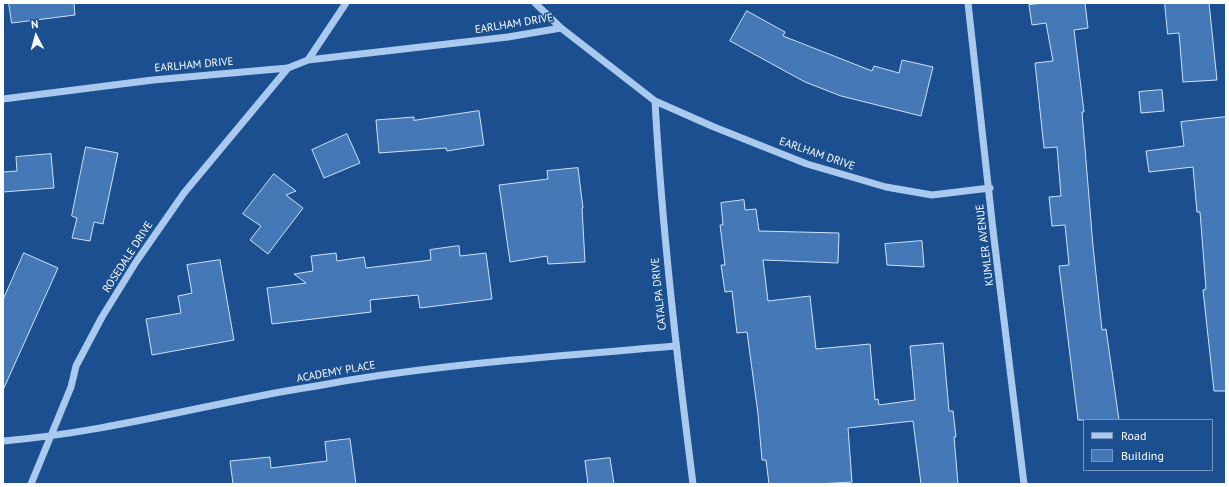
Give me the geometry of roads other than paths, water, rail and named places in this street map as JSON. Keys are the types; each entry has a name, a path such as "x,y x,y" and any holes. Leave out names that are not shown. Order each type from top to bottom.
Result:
{"street":[{"path":"308,60 346,3"},
{"path":"535,3 561,28"},
{"name":"KUMLER AVENUE","path":"968,3 990,188 993,230 1024,484"},
{"name":"EARLHAM DRIVE","path":"3,98 153,80 288,68 308,60 508,37 561,28 655,101 714,127 807,164 886,187 932,194 990,188"},
{"name":"ROSEDALE DRIVE","path":"31,484 70,387 76,366 102,317 136,262 184,193 288,68"},
{"name":"CATALPA DRIVE","path":"655,101 660,198 675,346 693,484"},
{"name":"ACADEMY PLACE","path":"3,441 50,437 131,423 275,393 390,374 506,361 675,346"}]}
